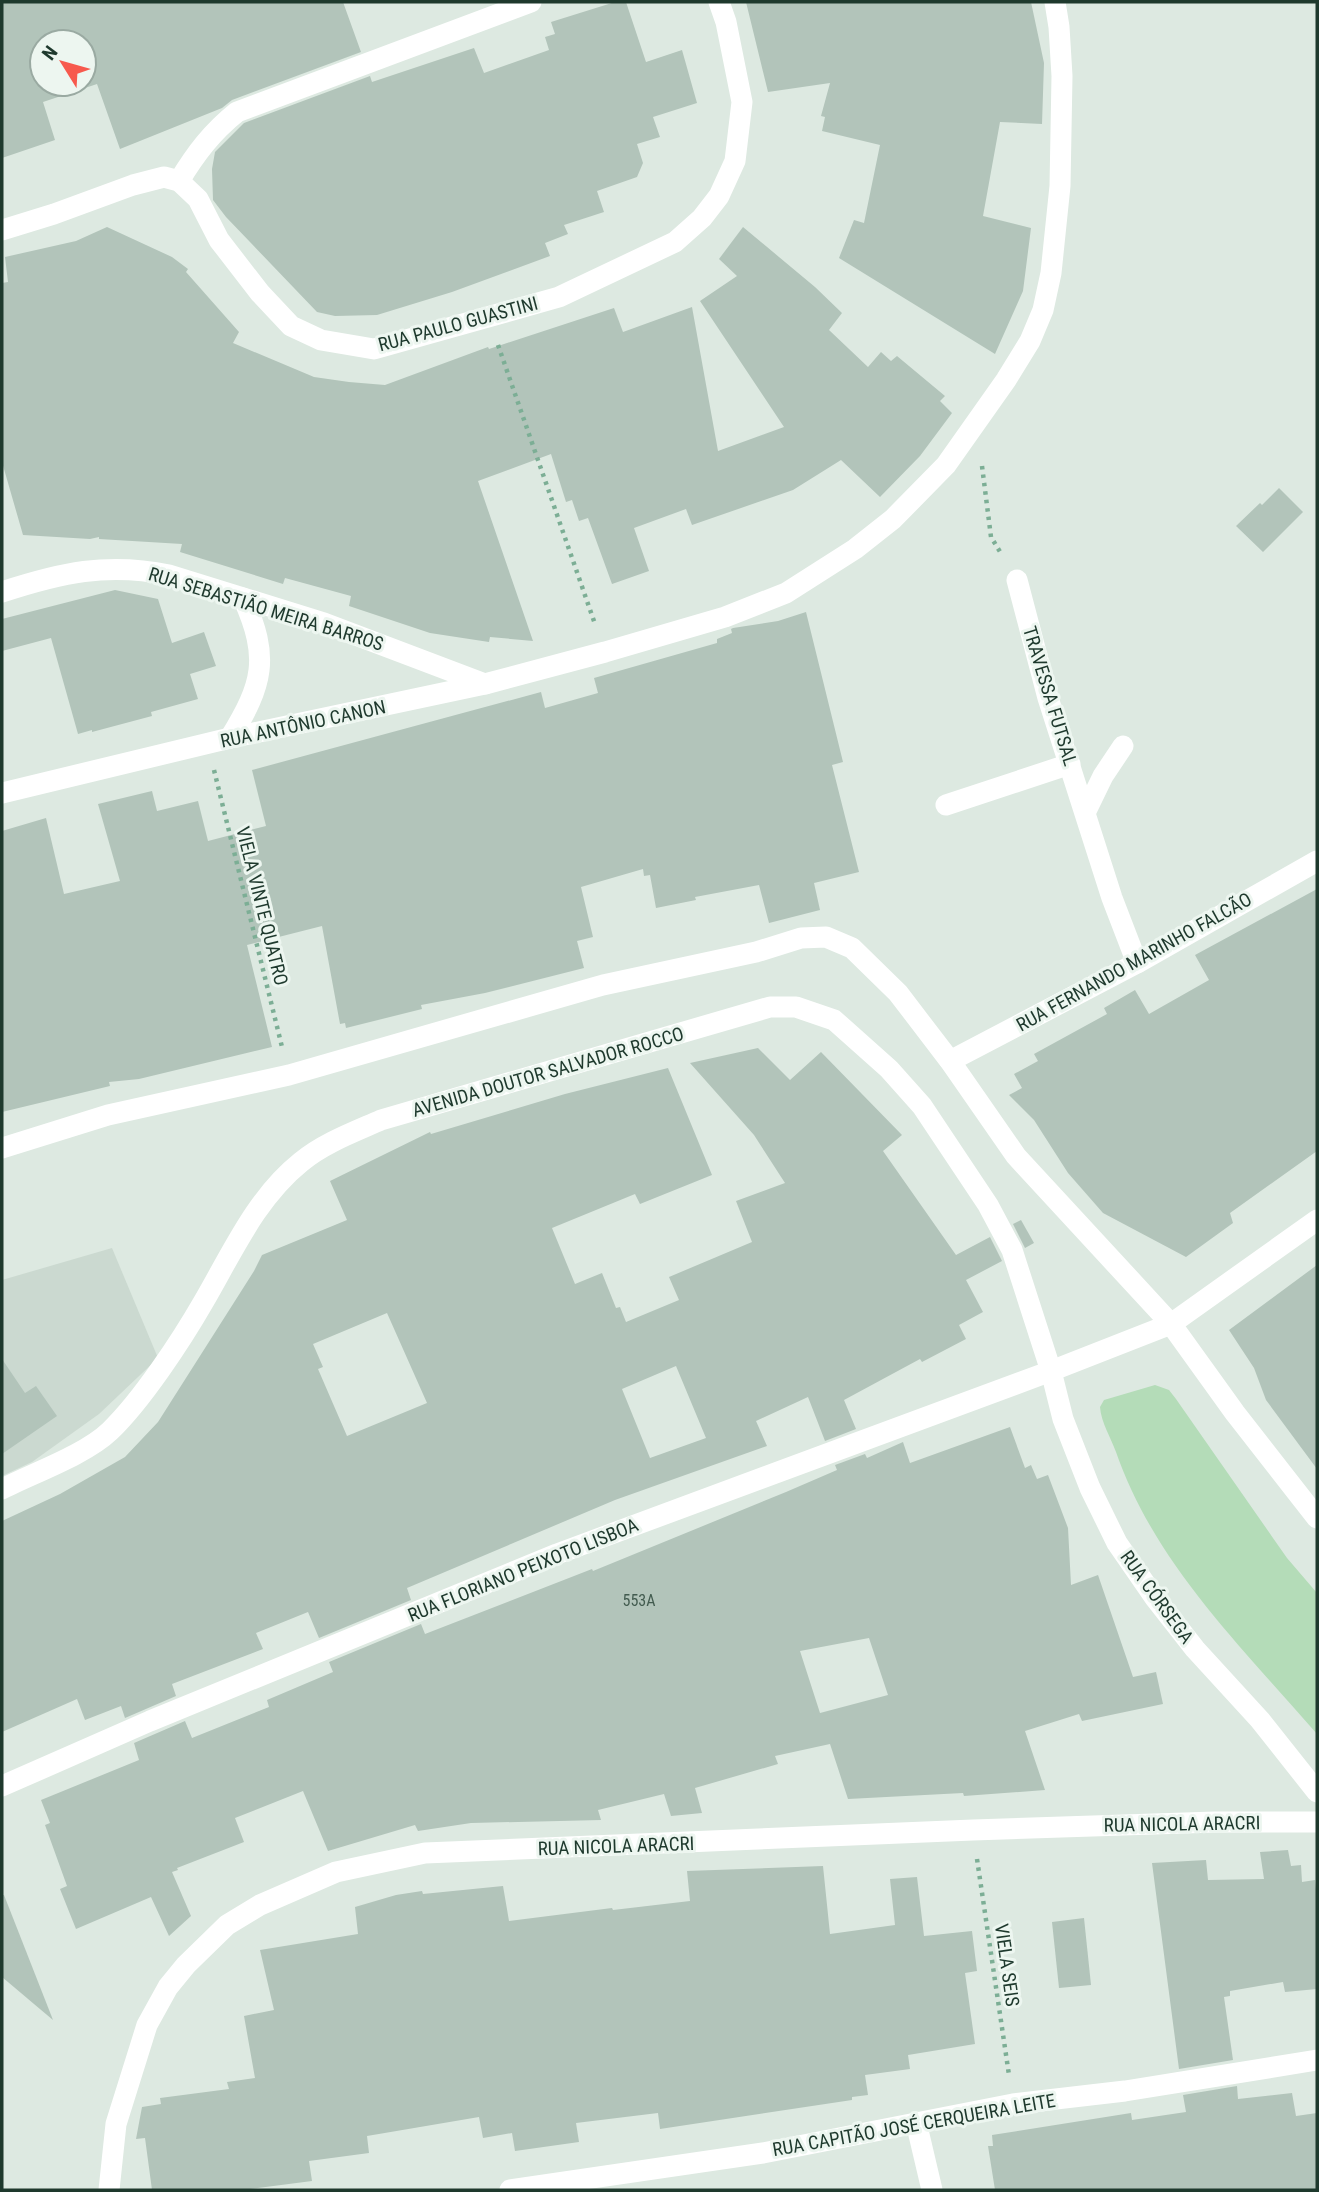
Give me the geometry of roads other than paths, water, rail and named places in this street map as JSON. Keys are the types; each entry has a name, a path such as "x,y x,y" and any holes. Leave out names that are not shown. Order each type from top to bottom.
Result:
{"street":[{"path":"2,230 134,185 164,177 180,181 197,151 214,131 237,112 531,2"},
{"name":"RUA PAULO GUASTINI","path":"180,181 198,199 219,240 260,293 291,326 321,340 374,349 559,297 675,242 702,218 719,196 735,161 742,102 726,22 719,2"},
{"name":"RUA ANTÔNIO CANON","path":"2,793 230,738 485,684 605,652 725,617 786,593 855,549 894,519 946,465 973,429 1030,341 1043,310 1051,273 1060,186 1062,90 1055,2"},
{"name":"RUA SEBASTIÃO MEIRA BARROS","path":"2,592 65,573 119,568 143,570 169,575 359,635 485,684"},
{"name":"TRAVESSA FUTSAL","path":"1017,580 1048,698 1112,898 1137,963"},
{"path":"230,738 256,689 261,661 260,642 243,598"},
{"path":"1086,811 1122,746"},
{"path":"946,805 1070,764"},
{"name":"RUA FERNANDO MARINHO FALCÃO","path":"950,1061 1137,963 1317,861"},
{"path":"2,1148 108,1115 289,1075 603,985 756,952 802,938 826,937 852,948 898,993 950,1061 1016,1156 1171,1324 1317,1518"},
{"name":"AVENIDA DOUTOR SALVADOR ROCCO","path":"2,1489 89,1447 109,1432 181,1337 271,1190 302,1161 334,1141 381,1120 770,1007 796,1007 834,1020 889,1069 922,1105 988,1205 1012,1250 1051,1371"},
{"name":"RUA FLORIANO PEIXOTO LISBOA","path":"2,1786 150,1721 556,1554 1171,1324 1317,1220"},
{"name":"RUA CÓRSEGA","path":"1051,1371 1063,1419 1090,1488 1117,1543 1195,1649 1260,1720 1317,1792"},
{"name":"RUA NICOLA ARACRI","path":"109,2190 116,2124 147,2025 168,1987 186,1965 228,1925 260,1905 336,1872 425,1853 973,1830 1215,1822 1317,1822"},
{"name":"RUA CAPITÃO JOSÉ CERQUEIRA LEITE","path":"510,2190 763,2153 1013,2104 1125,2091 1317,2060"},
{"path":"916,2122 932,2190"}]}
